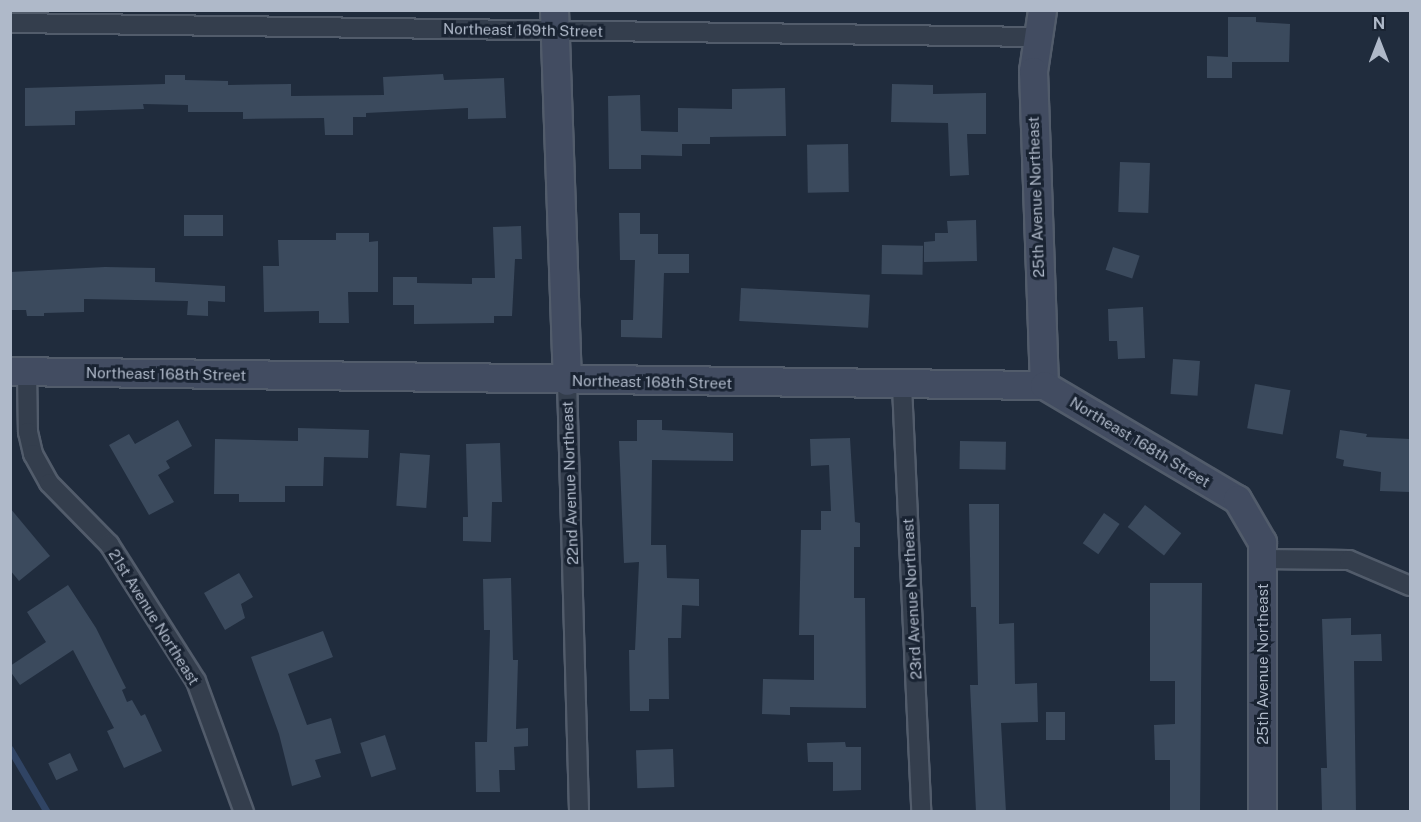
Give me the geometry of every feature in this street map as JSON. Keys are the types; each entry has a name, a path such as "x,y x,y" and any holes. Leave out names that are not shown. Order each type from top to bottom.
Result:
{"street":[{"name":"25th Avenue Northeast","path":"1042,10 1035,37 1035,222 1044,385"},
{"name":"Northeast 169th Street","path":"10,23 555,20 1035,37"},
{"name":"22nd Avenue Northeast","path":"555,20 579,812"},
{"name":"Northeast 168th Street","path":"19,371 902,386 1044,385 1237,500 1251,520"},
{"name":"21st Avenue Northeast","path":"19,371 33,454 49,483 109,544 196,681 244,812"},
{"name":"23rd Avenue Northeast","path":"902,386 921,812"},
{"name":"25th Avenue Northeast","path":"1251,520 1262,542 1262,812"},
{"path":"1262,559 1349,560 1410,586"}],"building":[{"path":"1228,17 1256,17 1256,22 1290,24 1289,62 1232,62 1232,78 1207,78 1207,56 1228,57"},
{"path":"443,74 444,80 504,78 506,118 468,119 468,108 366,113 366,117 353,117 353,135 325,135 324,118 243,119 243,112 188,112 188,105 143,104 144,109 75,111 75,125 25,126 25,88 165,84 165,75 185,75 185,80 228,81 228,85 291,84 291,96 384,95 383,77"},
{"path":"892,84 933,85 933,94 986,93 986,134 967,134 969,175 950,176 948,123 891,122"},
{"path":"785,88 786,136 710,137 710,144 682,144 682,156 641,155 641,169 609,169 608,96 640,95 641,131 678,132 678,108 732,109 732,89"},
{"path":"848,144 849,192 808,193 807,145"},
{"path":"1120,162 1150,163 1148,213 1118,212"},
{"path":"619,213 640,213 640,234 658,234 658,254 689,254 689,273 664,273 662,338 621,337 621,320 633,320 635,260 620,260"},
{"path":"184,215 223,215 223,236 184,236"},
{"path":"976,220 977,261 924,262 924,242 935,241 935,233 948,233 947,221"},
{"path":"521,226 522,259 515,259 512,316 494,316 494,323 414,324 414,305 393,305 393,277 417,277 417,283 472,284 472,278 495,278 493,227"},
{"path":"336,233 369,233 369,242 378,241 378,292 348,292 349,323 319,323 319,311 264,312 263,266 279,266 278,240 336,240"},
{"path":"882,245 923,246 922,275 881,274"},
{"path":"1113,247 1140,256 1132,278 1106,270"},
{"path":"105,267 155,268 155,282 225,286 225,302 208,301 208,316 187,315 188,301 84,299 84,312 44,313 44,316 27,316 26,310 10,310 10,272"},
{"path":"741,288 870,295 868,328 739,321"},
{"path":"1143,307 1145,358 1118,359 1117,341 1109,341 1108,309"},
{"path":"1173,359 1200,361 1197,396 1171,394"},
{"path":"1255,384 1290,390 1283,435 1247,428"},
{"path":"178,420 192,446 166,461 170,468 158,475 174,502 149,515 109,445 129,434 135,444"},
{"path":"637,420 662,420 662,430 733,433 733,461 652,460 651,545 666,545 667,578 699,579 699,606 682,605 681,638 668,638 669,699 649,699 649,711 630,711 629,650 635,650 639,562 624,563 619,441 637,441"},
{"path":"298,428 369,430 368,458 324,457 323,486 285,486 285,502 239,502 239,494 214,494 215,439 298,441"},
{"path":"1340,430 1367,434 1366,437 1410,439 1410,492 1380,491 1381,472 1343,466 1344,460 1336,458"},
{"path":"850,438 855,522 860,523 860,547 854,547 854,598 865,598 866,708 790,707 790,715 762,714 763,679 814,680 814,635 799,635 801,530 821,530 821,511 831,511 829,465 811,466 810,439"},
{"path":"960,441 1006,442 1006,470 960,469"},
{"path":"500,443 502,502 492,502 491,542 463,541 463,517 468,517 466,444"},
{"path":"400,453 430,455 426,508 396,506"},
{"path":"969,504 999,504 999,624 1014,623 1015,684 1037,683 1038,722 1001,723 1006,812 976,812 970,685 978,685 976,607 971,607"},
{"path":"1145,505 1181,533 1164,555 1128,527"},
{"path":"10,508 50,556 19,581 10,570"},
{"path":"1104,513 1120,524 1098,554 1083,543"},
{"path":"239,573 253,597 241,604 245,618 225,630 204,593"},
{"path":"511,578 513,660 518,660 516,729 528,728 528,746 514,747 515,770 499,770 500,792 476,792 475,742 487,742 490,630 484,630 483,579"},
{"path":"1150,583 1202,583 1200,812 1170,812 1170,760 1155,760 1154,725 1175,724 1175,681 1150,681"},
{"path":"68,585 96,628 126,688 122,690 127,702 132,700 141,716 145,714 162,751 124,768 107,731 114,728 73,650 20,685 10,671 10,666 46,642 27,612"},
{"path":"1351,618 1351,635 1381,634 1382,661 1354,661 1356,812 1322,812 1321,768 1327,768 1322,619"},
{"path":"323,631 333,657 288,674 307,725 331,718 341,753 315,760 321,777 292,786 279,734 251,657"},
{"path":"1046,712 1065,712 1065,740 1046,740"},
{"path":"385,735 396,769 371,777 360,743"},
{"path":"845,742 846,747 861,747 861,790 833,791 833,762 808,762 807,743"},
{"path":"673,749 674,787 637,788 636,750"},
{"path":"70,753 78,770 56,780 48,763"}],"waterway":[{"path":"10,749 47,812"}]}
